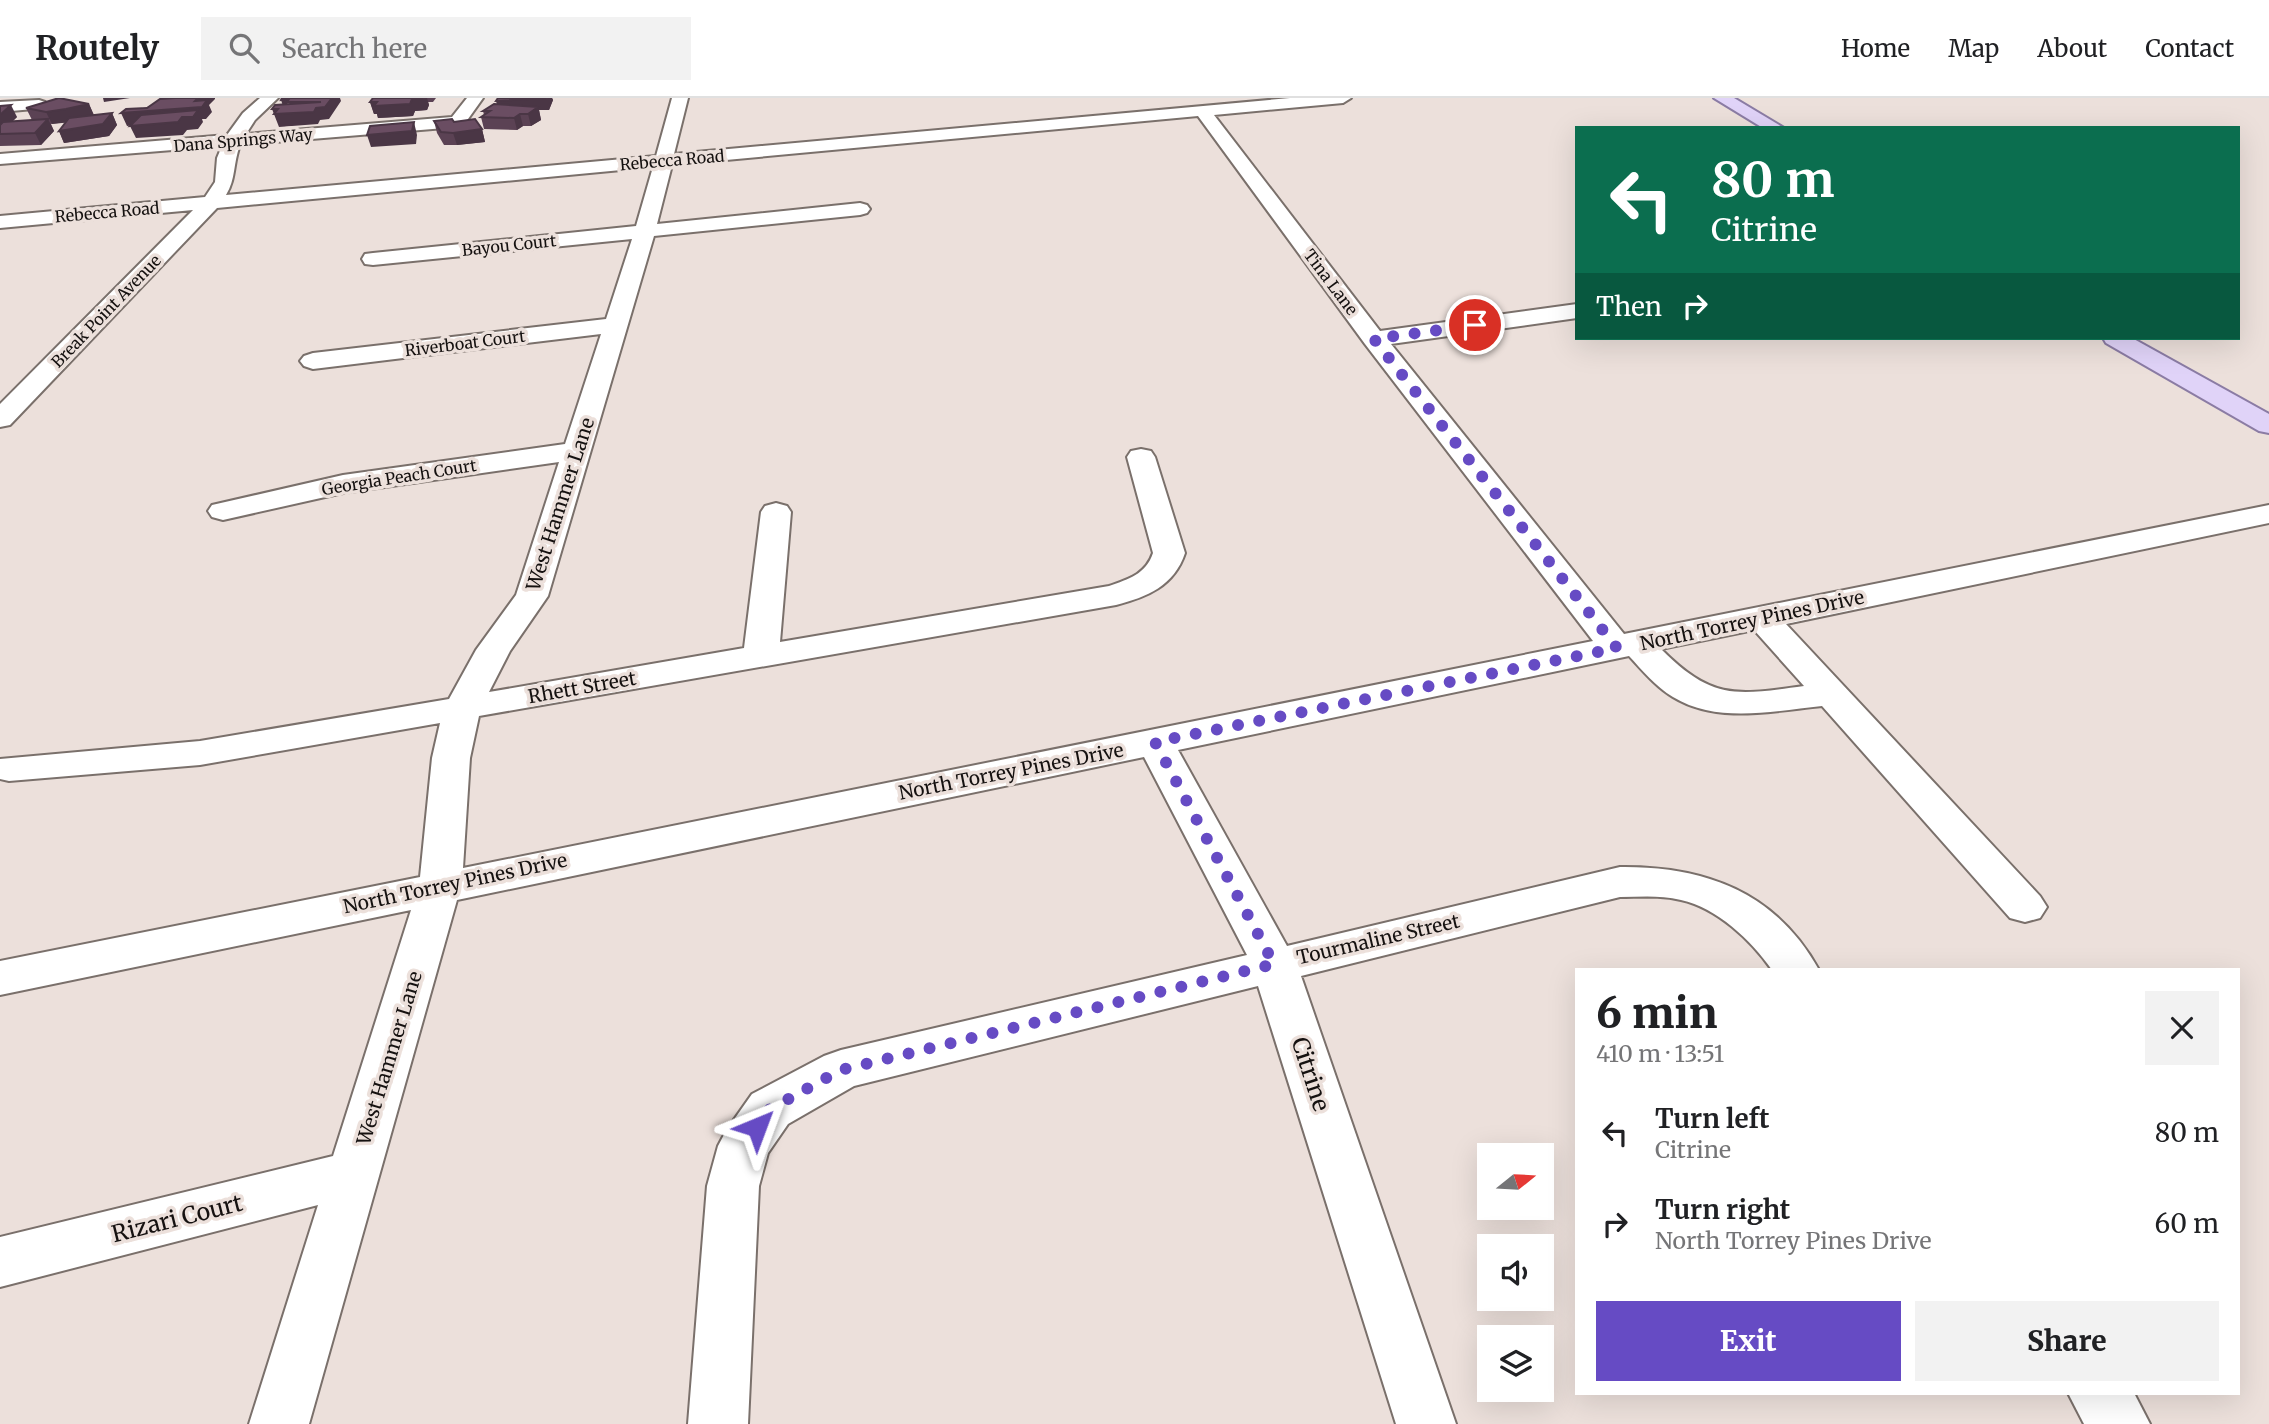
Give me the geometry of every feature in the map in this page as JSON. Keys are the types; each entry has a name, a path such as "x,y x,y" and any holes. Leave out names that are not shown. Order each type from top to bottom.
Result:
{"main road":[{"path":"1722,98 1772,126"},
{"path":"1702,104 1741,126"},
{"path":"2119,340 2269,425"},
{"path":"2161,340 2269,399"}],"street":[{"path":"212,202 225,182 226,158 233,140 249,117 270,98"},
{"name":"Dana Springs Way","path":"0,159 457,122 474,98"},
{"name":"West Hammer Lane","path":"279,1424 440,886 451,758 462,708 493,650 532,596 645,232 680,98"},
{"name":"Rebecca Road","path":"0,222 1343,98"},
{"path":"0,107 39,105"},
{"name":"Tina Lane","path":"1202,111 1374,339 1626,646 1685,690 1706,700 1726,704 1830,694"},
{"name":"Break Point Avenue","path":"0,419 212,202"},
{"name":"Bayou Court","path":"373,259 860,209"},
{"path":"1374,339 1575,311"},
{"name":"Riverboat Court","path":"313,360 617,325"},
{"name":"Georgia Peach Court","path":"223,511 343,484 578,451"},
{"name":"Rhett Street","path":"9,769 200,752 1116,595 1150,582 1165,568 1169,553 1141,457"},
{"path":"761,656 776,512"},
{"name":"North Torrey Pines Drive","path":"0,978 2269,514"},
{"path":"1762,618 2025,907"},
{"name":"Citrine","path":"1155,742 1274,964 1426,1424"},
{"name":"Tourmaline Street","path":"718,1424 733,1186 744,1146 770,1109 841,1070 1620,882 1665,882 1710,893 1748,914 1777,942 1796,968"},
{"name":"Rizari Court","path":"0,1262 355,1173"},
{"path":"2099,1395 2120,1424"}],"building":[{"path":"59,98 89,104 46,112 26,108"},
{"path":"282,98 332,98 325,107 316,108 314,112 274,114 278,109 272,109 275,105 321,102 287,102 289,99 281,100"},
{"path":"373,98 423,98 412,99 410,104 374,106 377,102 370,102"},
{"path":"498,98 546,98 496,101"},
{"path":"160,99 207,100 202,107 121,113 126,109 147,108"},
{"path":"494,104 538,107 528,114 520,114 514,118 481,117 490,111 483,111"},
{"path":"11,105 1,114 0,114 0,106"},
{"path":"198,110 193,117 182,117 178,122 130,126 141,115"},
{"path":"112,113 103,124 59,131 69,118"},
{"path":"48,119 35,133 0,134 0,125 3,122"},
{"path":"452,119 454,122 475,119 482,129 441,132 434,121"},
{"path":"414,122 412,131 367,135 370,126"}],"route":[{"path":"757,1127 770,1109 841,1070 1274,964 1155,742 1617,648 1374,339 1475,325"}]}
